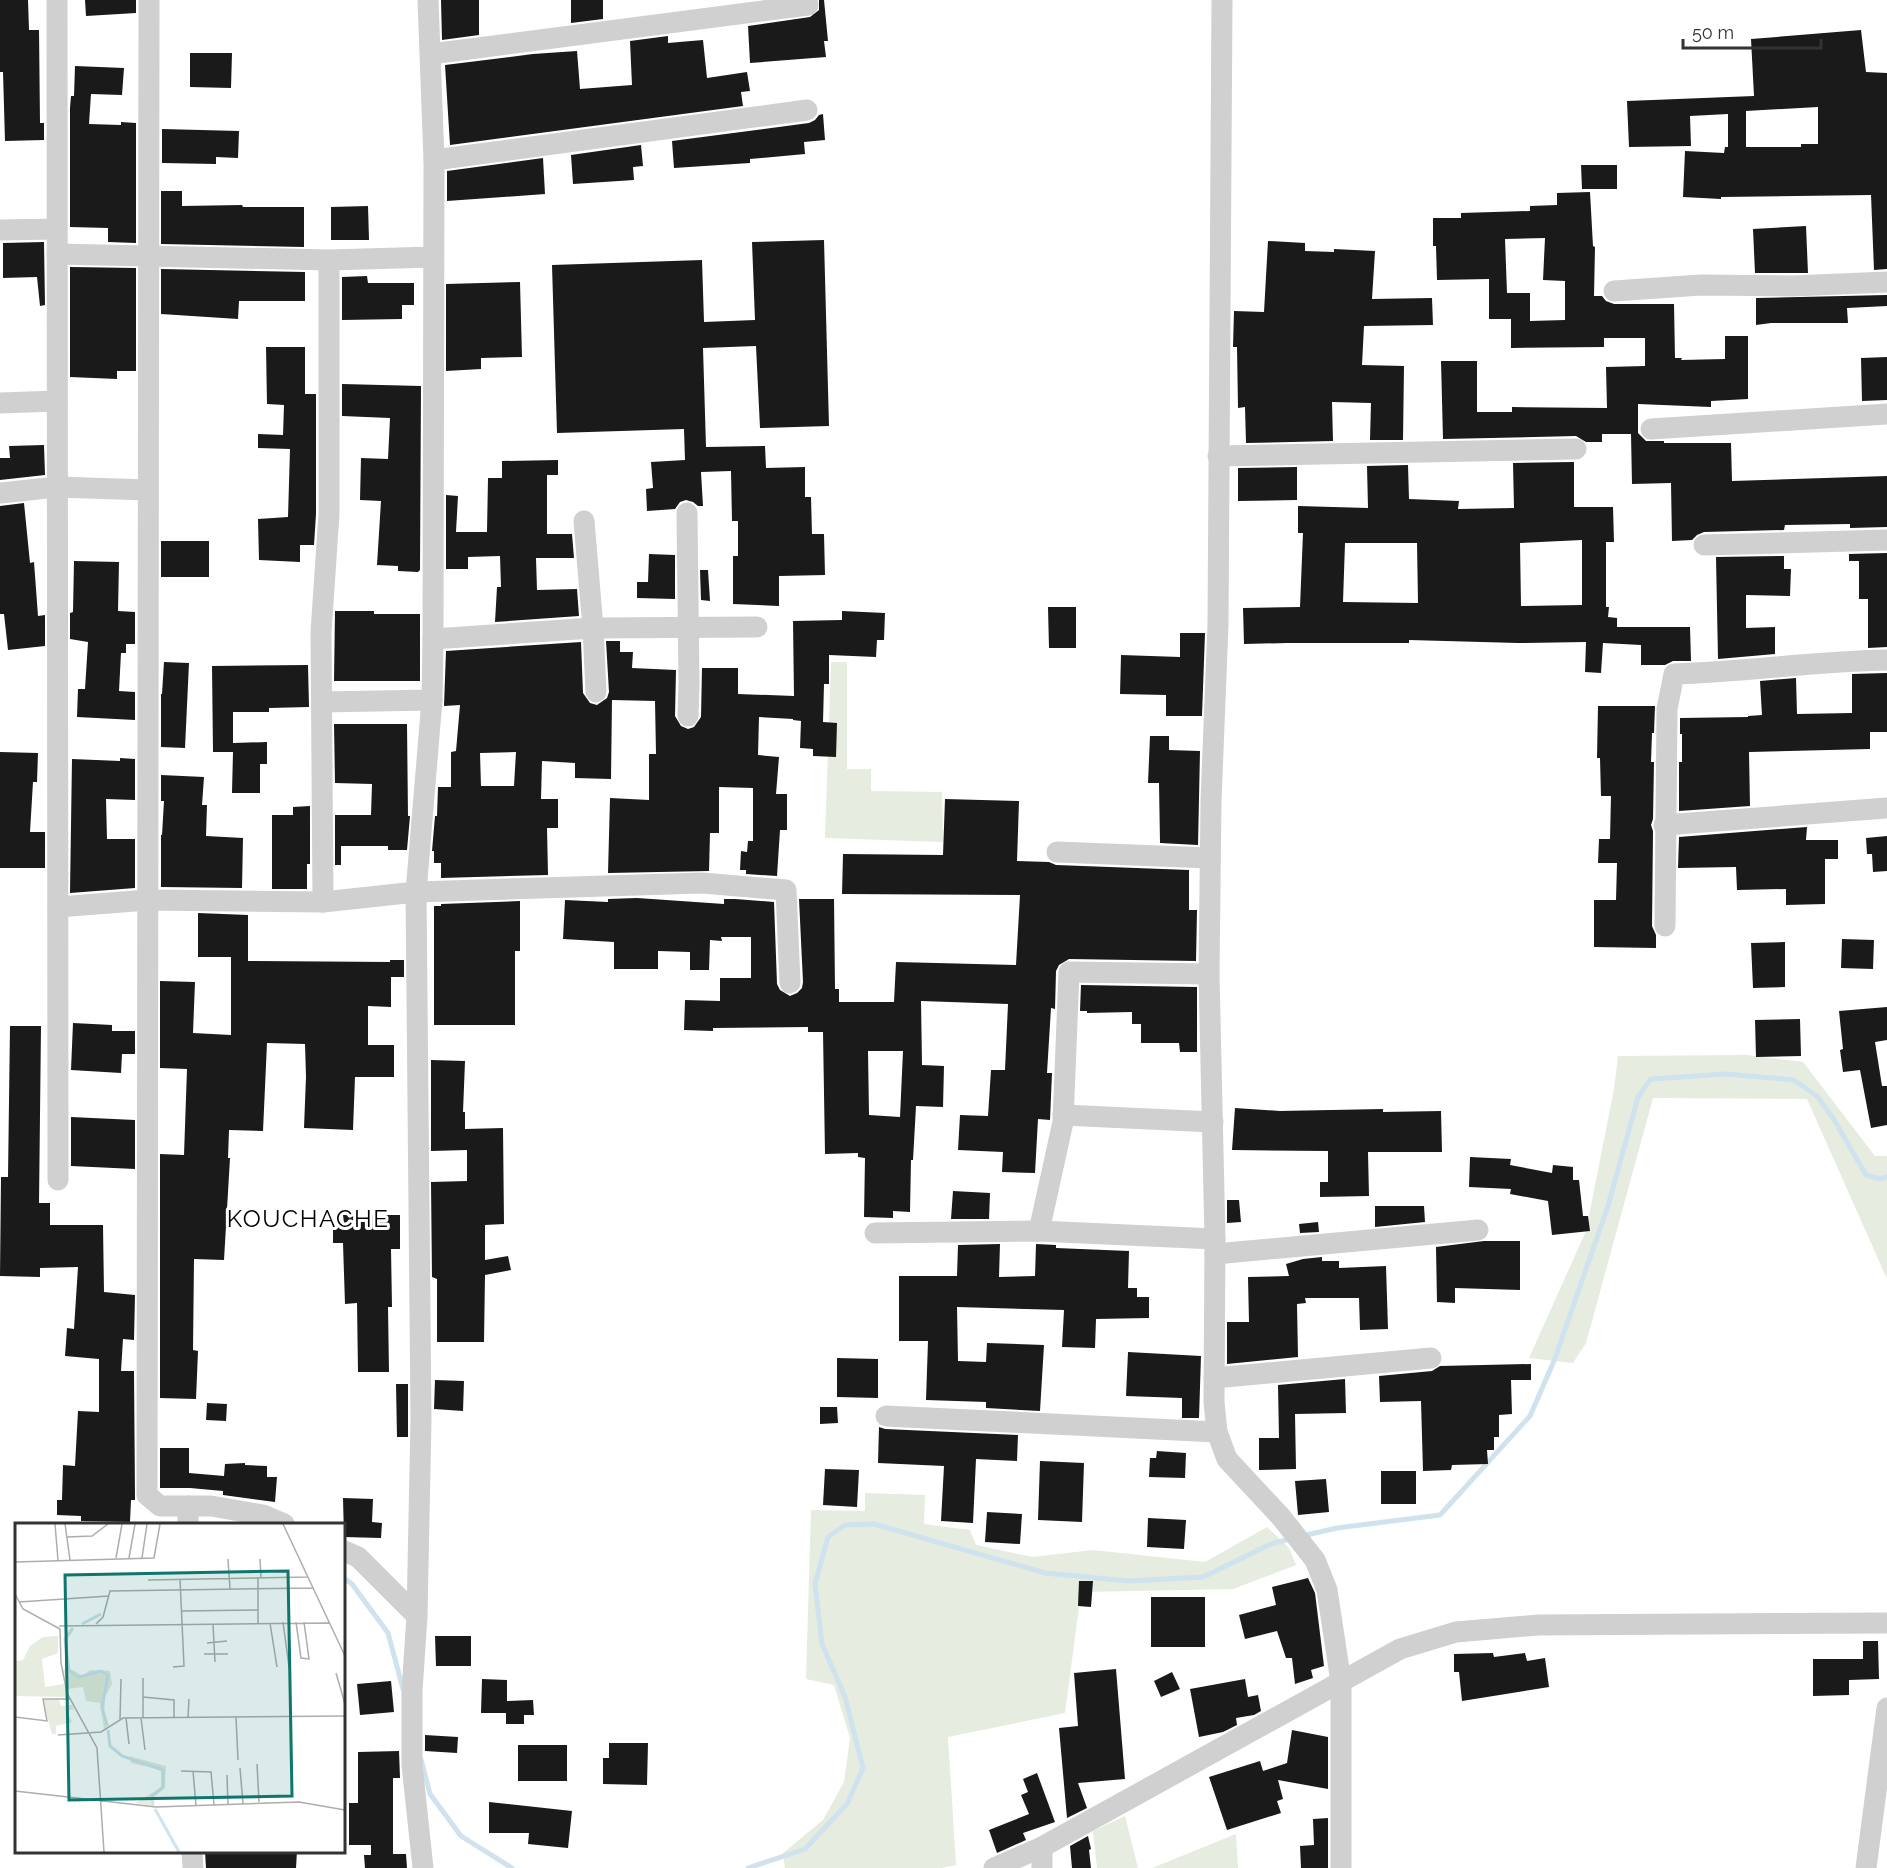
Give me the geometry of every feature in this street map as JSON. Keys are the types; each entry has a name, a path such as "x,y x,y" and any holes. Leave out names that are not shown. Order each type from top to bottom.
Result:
{"street":[{"path":"57,0 58,1180"},
{"path":"149,0 147,1495 160,1506 188,1515 210,1506 263,1515 282,1523"},
{"path":"423,1868 412,1765 412,1691 417,1616 421,1420 416,892 432,700 433,639 434,160 428,0"},
{"path":"1222,0 1218,625 1210,858 1209,974 1215,1246 1214,1378 1217,1432 1227,1459 1281,1517 1315,1560 1327,1590 1341,1682 1341,1868"},
{"path":"431,54 808,5"},
{"path":"434,160 807,110"},
{"path":"0,230 57,229"},
{"path":"57,254 329,260 433,257"},
{"path":"323,903 321,632 329,514 329,260"},
{"path":"1614,291 1701,285 1792,286 1887,282"},
{"path":"0,403 57,401"},
{"path":"1651,429 1887,414"},
{"path":"1218,456 1575,449"},
{"path":"0,493 57,487 148,490"},
{"path":"687,513 688,716"},
{"path":"584,521 596,692"},
{"path":"1704,544 1887,540"},
{"path":"433,639 593,628 757,627"},
{"path":"1665,926 1664,825 1667,709 1674,674 1730,672 1839,661 1887,660"},
{"path":"322,702 432,700"},
{"path":"1664,825 1887,808"},
{"path":"1057,852 1210,858"},
{"path":"58,906 148,900 323,903 416,892 702,883 786,890 790,983"},
{"path":"1039,1231 1063,1115 1069,972 1209,974"},
{"path":"1063,1115 1213,1122"},
{"path":"875,1233 1039,1231 1215,1246 1478,1230"},
{"path":"1214,1378 1431,1358"},
{"path":"885,1416 1217,1432"},
{"path":"345,1551 358,1557 417,1616"},
{"path":"994,1868 1042,1846 1400,1649 1456,1632 1538,1625 1887,1623"},
{"path":"1866,1868 1887,1708"},
{"path":"1042,1846 1042,1868"},
{"path":"192,1853 193,1868"}],"shaded area":[{"path":"831,662 847,662 847,769 871,769 871,791 942,792 943,842 825,838"},
{"path":"1747,1055 1803,1062 1875,1156 1887,1156 1887,1279 1807,1099 1653,1098 1586,1343 1573,1363 1529,1358 1586,1231 1614,1089 1618,1056"},
{"path":"865,1493 925,1495 924,1524 970,1530 976,1545 1032,1557 1093,1550 1205,1562 1267,1527 1289,1548 1296,1565 1233,1589 1081,1592 1065,1713 948,1737 956,1865 941,1868 785,1868 783,1853 823,1820 844,1782 850,1738 834,1685 806,1679 811,1510 865,1511"},
{"path":"1125,1816 1138,1868 1097,1868 1093,1831"},
{"path":"1236,1834 1238,1868 1152,1868"}],"building":[{"path":"0,0 28,0 29,30 39,30 40,123 44,123 44,140 5,141 3,72 0,72"},
{"path":"85,0 136,0 136,13 86,16"},
{"path":"441,0 479,0 479,35 442,40"},
{"path":"571,0 603,0 603,19 571,23"},
{"path":"819,0 824,0 828,41 824,41 826,57 750,63 748,26 810,17 819,10"},
{"path":"1861,30 1866,72 1887,73 1887,269 1874,270 1871,195 1721,197 1721,199 1683,197 1685,151 1724,153 1725,147 1728,147 1728,114 1690,116 1691,146 1629,147 1627,101 1754,96 1751,39","holes":["1818,107 1818,144 1801,144 1801,147 1746,147 1746,111"]},
{"path":"668,36 668,43 703,40 707,78 747,72 750,91 741,92 743,106 450,145 445,65 577,51 580,89 632,85 630,41"},
{"path":"190,53 232,53 231,88 190,87"},
{"path":"75,66 124,68 122,95 91,94 89,124 136,123 136,243 108,242 108,228 70,227 70,108 71,96 74,96"},
{"path":"823,114 825,140 804,142 805,154 750,159 750,163 674,168 672,141 809,123"},
{"path":"162,129 239,131 238,158 216,157 216,164 162,163"},
{"path":"641,145 643,166 633,167 634,180 573,184 571,155"},
{"path":"543,158 545,194 447,201 447,171"},
{"path":"1581,165 1617,165 1617,189 1582,189"},
{"path":"161,191 182,191 182,206 304,207 304,247 161,244"},
{"path":"1590,192 1593,246 1595,247 1594,296 1602,296 1606,301 1614,304 1674,304 1675,358 1682,358 1681,360 1725,359 1725,336 1748,336 1748,399 1711,401 1711,407 1638,404 1638,433 1646,441 1664,441 1664,443 1731,443 1732,481 1887,476 1887,527 1850,528 1850,524 1785,525 1784,530 1704,532 1692,540 1672,541 1671,483 1632,484 1631,434 1602,434 1602,442 1586,442 1576,436 1443,439 1441,361 1477,361 1477,412 1512,412 1512,407 1607,408 1606,367 1645,366 1645,338 1604,338 1604,347 1511,348 1511,319 1489,319 1489,279 1437,280 1436,246 1433,246 1433,218 1461,218 1461,213 1530,211 1530,206 1557,205 1557,193","holes":["1545,238 1543,280 1565,281 1565,320 1530,321 1530,293 1507,293 1505,239"]},
{"path":"368,206 369,240 331,240 331,207"},
{"path":"1806,226 1808,273 1755,273 1753,229"},
{"path":"824,240 829,426 760,428 756,346 703,348 706,447 765,446 766,468 805,467 805,497 811,497 812,534 824,534 825,575 779,576 779,606 733,604 733,556 738,556 738,521 732,521 731,471 701,472 703,506 686,500 680,502 675,509 647,511 646,489 653,488 651,462 685,460 684,429 557,433 552,265 702,260 704,322 755,320 752,242"},
{"path":"1268,241 1305,243 1305,251 1334,252 1334,249 1375,251 1372,299 1432,298 1433,325 1364,326 1362,365 1404,366 1403,440 1370,440 1371,403 1332,402 1333,441 1246,443 1245,407 1238,408 1237,347 1233,347 1234,311 1264,312"},
{"path":"44,242 45,305 40,306 37,277 3,278 3,243"},
{"path":"70,267 136,268 136,371 117,371 117,379 70,377"},
{"path":"161,269 305,272 305,301 239,301 238,319 161,314"},
{"path":"367,276 368,283 414,283 414,305 402,305 402,319 342,320 342,277"},
{"path":"520,282 522,357 481,358 481,369 446,371 446,284"},
{"path":"1887,295 1887,306 1847,308 1848,323 1756,325 1756,298"},
{"path":"266,347 305,347 305,394 316,394 314,545 300,545 300,562 259,560 258,519 288,517 290,449 258,448 258,434 283,435 284,405 267,404"},
{"path":"1887,357 1887,400 1862,401 1861,358"},
{"path":"342,384 421,386 420,570 418,572 398,571 398,566 377,565 381,501 360,500 361,458 388,459 390,418 342,416"},
{"path":"44,445 45,475 0,480 0,458 10,458 9,446"},
{"path":"558,460 558,475 547,475 547,534 572,534 574,558 536,558 537,590 577,589 579,616 495,622 497,587 501,587 500,556 468,557 468,569 446,569 446,495 458,496 456,532 487,532 488,478 502,478 502,461"},
{"path":"1574,462 1574,507 1613,507 1614,542 1606,542 1608,617 1617,618 1617,627 1690,627 1691,661 1673,661 1665,665 1641,665 1641,645 1603,643 1601,673 1585,672 1586,642 1409,640 1409,643 1244,644 1243,608 1300,607 1303,533 1298,533 1298,506 1368,508 1367,466 1408,465 1409,499 1459,501 1458,509 1514,508 1513,463","holes":["1582,540 1582,605 1521,606 1520,543","1345,543 1417,543 1418,603 1343,602"]},
{"path":"1297,467 1297,500 1238,501 1238,468"},
{"path":"24,503 30,563 34,562 38,616 45,615 45,646 8,650 4,614 0,614 0,506"},
{"path":"161,541 209,541 209,577 161,577"},
{"path":"1887,553 1887,647 1868,648 1868,599 1859,599 1859,561 1849,561 1849,554"},
{"path":"649,554 675,555 675,599 637,598 637,582 648,582"},
{"path":"1784,556 1784,569 1791,569 1790,596 1746,595 1746,628 1775,627 1775,654 1718,659 1716,557"},
{"path":"74,561 119,562 118,611 135,612 135,644 126,644 126,653 121,653 119,691 135,692 135,720 77,717 78,689 85,689 88,642 70,639"},
{"path":"700,570 708,570 710,601 701,600"},
{"path":"1048,607 1076,607 1076,648 1049,648"},
{"path":"335,611 420,614 420,681 334,681"},
{"path":"842,611 885,613 884,640 877,640 876,657 829,655 829,684 824,684 823,722 837,723 836,757 813,756 813,749 800,748 801,721 759,717 758,755 779,757 776,794 787,794 787,830 780,830 777,876 746,874 746,870 740,870 741,851 747,852 748,841 753,841 753,788 719,787 719,833 710,833 709,871 608,873 610,798 649,800 649,754 656,754 655,701 612,700 611,779 575,778 575,763 542,761 541,799 558,799 558,828 547,828 548,875 441,878 441,863 434,863 434,851 432,851 438,787 451,787 451,752 456,751 460,705 444,706 446,651 581,642 583,693 590,703 597,705 607,698 609,692 606,641 620,641 620,652 633,652 632,668 676,670 675,716 681,726 688,729 694,727 701,717 702,668 738,668 738,694 794,696 793,621 842,620","holes":["516,752 514,786 481,786 480,753"]},
{"path":"1180,633 1205,633 1202,716 1166,716 1166,695 1120,694 1121,655 1180,657"},
{"path":"164,662 189,663 185,748 161,747 161,694"},
{"path":"308,665 309,707 269,708 269,712 233,712 233,743 267,742 267,764 260,764 260,793 232,793 233,752 213,752 212,666"},
{"path":"1887,673 1887,732 1870,732 1870,749 1749,752 1750,806 1679,811 1679,762 1682,762 1680,718 1762,715 1760,681 1796,678 1797,714 1852,713 1852,674"},
{"path":"1598,706 1655,706 1651,762 1654,762 1651,825 1653,831 1652,926 1656,935 1656,948 1594,947 1594,900 1616,900 1617,863 1598,863 1599,839 1610,839 1611,796 1601,796 1600,758 1597,758"},
{"path":"334,724 407,724 408,816 410,816 407,850 388,850 388,846 341,846 341,865 335,865 335,815 371,815 372,784 335,783"},
{"path":"1150,736 1169,736 1169,750 1200,751 1198,845 1160,843 1159,783 1148,783"},
{"path":"0,752 38,753 37,782 33,782 30,832 45,832 45,868 0,868"},
{"path":"120,758 135,759 135,800 106,799 107,839 135,839 135,888 70,893 72,759 120,761"},
{"path":"161,775 204,777 202,805 207,805 206,836 243,838 242,888 161,887 161,835 164,801 161,801"},
{"path":"945,799 1019,801 1017,861 1049,862 1056,865 1189,870 1189,910 1197,910 1196,961 1069,959 1059,965 1056,971 1055,1009 1051,1008 1047,1073 1052,1073 1050,1120 1038,1119 1035,1173 1002,1172 1003,1152 958,1150 960,1115 988,1116 991,1070 1005,1070 1008,1004 921,1001 922,1065 944,1066 943,1107 916,1106 913,1160 911,1160 910,1212 893,1211 893,1218 864,1217 865,1158 858,1157 858,1153 825,1154 823,1032 808,1032 808,1027 684,1030 685,1000 720,1001 720,978 751,978 751,937 721,937 722,941 710,940 709,970 690,970 690,952 658,951 658,969 614,969 614,942 563,939 565,900 608,902 608,899 637,898 724,904 724,899 774,902 777,984 780,990 790,996 802,988 803,982 799,899 834,899 835,989 839,989 839,1002 894,1002 896,962 1016,965 1020,895 842,894 843,854 943,855","holes":["868,1051 903,1051 900,1117 869,1115"]},
{"path":"310,806 310,864 307,864 307,889 272,889 272,815 293,815 293,807"},
{"path":"1807,827 1806,840 1838,840 1838,859 1825,859 1825,904 1786,905 1786,889 1737,890 1736,867 1678,868 1679,837"},
{"path":"1887,836 1887,871 1873,872 1872,854 1867,854 1866,838"},
{"path":"520,901 520,951 515,951 515,1025 434,1025 434,906"},
{"path":"198,913 248,915 248,961 390,962 390,960 404,960 404,977 391,977 391,1007 368,1006 368,1045 394,1045 394,1077 355,1077 353,1130 304,1128 305,1044 267,1043 263,1131 229,1130 228,1158 230,1158 224,1260 194,1259 193,1350 198,1351 196,1399 160,1398 160,1154 184,1155 187,1069 160,1068 160,981 195,982 193,1033 231,1035 231,957 198,957"},
{"path":"1842,939 1874,940 1873,969 1841,968"},
{"path":"1785,942 1785,987 1753,988 1751,943"},
{"path":"1081,985 1197,987 1197,1052 1180,1052 1179,1043 1141,1043 1141,1024 1132,1024 1132,1012 1087,1013 1087,1011 1080,1011"},
{"path":"1887,1007 1887,1040 1875,1042 1882,1086 1887,1086 1887,1125 1871,1128 1860,1070 1843,1072 1839,1011"},
{"path":"1800,1019 1801,1056 1756,1057 1755,1020"},
{"path":"73,1023 112,1025 112,1031 135,1031 135,1054 122,1054 121,1073 71,1070"},
{"path":"10,1026 41,1026 39,1203 50,1203 50,1225 103,1225 104,1292 135,1295 134,1340 123,1339 121,1371 134,1371 135,1500 131,1500 130,1522 81,1521 81,1516 57,1515 57,1500 62,1500 63,1465 75,1466 78,1411 99,1412 99,1359 65,1356 67,1328 74,1329 78,1267 40,1268 40,1277 0,1276 1,1177 8,1177"},
{"path":"431,1060 465,1061 463,1112 465,1112 465,1129 503,1128 504,1224 485,1225 485,1260 508,1256 511,1270 485,1275 484,1342 437,1342 437,1279 432,1277 431,1182 467,1181 467,1150 431,1151"},
{"path":"1235,1108 1280,1111 1383,1109 1383,1112 1441,1111 1442,1152 1368,1152 1369,1196 1320,1197 1320,1182 1328,1182 1328,1151 1232,1150"},
{"path":"71,1117 135,1120 135,1169 71,1166"},
{"path":"1470,1157 1511,1159 1510,1165 1552,1173 1553,1165 1573,1167 1573,1180 1579,1180 1583,1216 1588,1216 1590,1231 1552,1235 1548,1201 1510,1194 1511,1189 1469,1187"},
{"path":"953,1191 990,1193 989,1219 951,1219"},
{"path":"1227,1200 1239,1200 1241,1222 1227,1223"},
{"path":"1375,1206 1424,1206 1425,1222 1375,1227"},
{"path":"343,1215 400,1215 400,1249 391,1249 392,1307 388,1307 389,1372 358,1372 357,1303 345,1304 343,1243 333,1243 333,1223 344,1223"},
{"path":"1318,1222 1319,1232 1300,1233 1299,1224"},
{"path":"1484,1241 1520,1241 1520,1290 1455,1288 1455,1303 1437,1302 1436,1247"},
{"path":"1000,1244 999,1277 1035,1276 1036,1244 1056,1245 1056,1248 1129,1251 1128,1288 1137,1288 1137,1297 1149,1297 1149,1318 1096,1319 1095,1348 1062,1347 1064,1310 957,1307 958,1361 986,1362 987,1343 1044,1345 1040,1411 986,1408 986,1402 926,1400 928,1341 899,1341 899,1276 957,1276 958,1245"},
{"path":"1322,1257 1322,1261 1339,1261 1339,1268 1386,1266 1388,1329 1360,1330 1359,1298 1305,1298 1306,1303 1297,1304 1298,1357 1227,1364 1227,1322 1249,1322 1248,1277 1289,1276 1286,1264"},
{"path":"1128,1352 1201,1356 1199,1418 1182,1418 1182,1398 1126,1396"},
{"path":"837,1358 878,1359 878,1398 837,1397"},
{"path":"1531,1364 1531,1380 1511,1380 1512,1414 1499,1415 1499,1437 1494,1437 1494,1450 1487,1450 1488,1464 1452,1465 1451,1470 1423,1471 1421,1401 1380,1402 1379,1376 1432,1371 1440,1366"},
{"path":"1345,1379 1346,1413 1295,1414 1296,1469 1259,1470 1259,1438 1279,1438 1278,1385"},
{"path":"435,1380 464,1381 463,1411 434,1409"},
{"path":"396,1384 408,1384 408,1437 397,1437"},
{"path":"207,1403 227,1404 226,1421 206,1420"},
{"path":"820,1407 837,1407 838,1423 820,1424"},
{"path":"879,1427 1018,1435 1017,1461 976,1459 973,1523 941,1521 944,1466 878,1463"},
{"path":"160,1448 189,1448 189,1473 224,1476 225,1464 245,1463 245,1465 267,1466 267,1477 277,1477 275,1502 223,1495 223,1491 160,1488"},
{"path":"1157,1451 1186,1453 1185,1478 1149,1477 1150,1458 1156,1458"},
{"path":"1040,1461 1084,1463 1082,1522 1038,1520"},
{"path":"825,1469 859,1470 857,1507 823,1505"},
{"path":"1381,1471 1416,1471 1416,1504 1381,1504"},
{"path":"1326,1479 1329,1512 1298,1515 1295,1481"},
{"path":"343,1498 373,1499 372,1522 382,1523 381,1538 345,1537"},
{"path":"987,1512 1022,1514 1020,1544 985,1542"},
{"path":"1148,1518 1186,1520 1184,1549 1147,1547"},
{"path":"1308,1578 1315,1593 1324,1666 1311,1670 1313,1678 1295,1684 1292,1658 1286,1658 1277,1631 1245,1639 1239,1615 1276,1605 1272,1587"},
{"path":"1079,1581 1093,1581 1091,1607 1078,1606"},
{"path":"1151,1597 1205,1597 1205,1647 1151,1647"},
{"path":"435,1636 471,1636 471,1666 436,1666"},
{"path":"1863,1641 1878,1641 1879,1679 1849,1680 1849,1695 1813,1696 1813,1659 1863,1659"},
{"path":"1493,1653 1494,1657 1525,1653 1527,1661 1545,1658 1549,1687 1462,1701 1459,1672 1454,1672 1454,1654"},
{"path":"1116,1669 1125,1779 1078,1783 1087,1808 1067,1818 1059,1728 1078,1726 1074,1673"},
{"path":"1172,1672 1180,1689 1161,1697 1154,1681"},
{"path":"482,1679 507,1680 507,1701 533,1700 534,1715 524,1715 524,1724 506,1724 506,1713 481,1713"},
{"path":"1245,1679 1248,1697 1258,1695 1261,1711 1254,1715 1236,1718 1237,1725 1223,1732 1199,1737 1190,1689"},
{"path":"391,1681 394,1712 360,1715 357,1684"},
{"path":"1292,1730 1328,1737 1328,1789 1278,1780 1283,1799 1277,1801 1281,1813 1227,1830 1209,1777 1260,1761 1263,1771 1287,1763"},
{"path":"425,1735 458,1737 457,1753 425,1751"},
{"path":"609,1743 648,1743 647,1785 603,1784 603,1758 609,1758"},
{"path":"518,1745 567,1745 567,1781 518,1781"},
{"path":"399,1751 400,1778 393,1778 393,1854 406,1854 407,1868 365,1868 364,1855 371,1855 371,1845 349,1845 349,1803 358,1803 358,1752"},
{"path":"1037,1773 1055,1822 1023,1833 1026,1840 997,1853 989,1830 1029,1814 1021,1795 1028,1792 1023,1779"},
{"path":"489,1802 572,1811 568,1848 528,1844 529,1833 489,1833"},
{"path":"1328,1818 1328,1868 1301,1868 1300,1846 1314,1845 1313,1819"},
{"path":"1088,1836 1091,1868 1072,1868 1070,1846"},
{"path":"205,1853 297,1853 296,1868 206,1868"}],"waterway":[{"path":"1302,1536 1337,1528 1440,1515 1530,1416 1554,1361 1608,1206 1638,1097 1651,1079 1726,1074 1794,1080 1817,1096 1833,1118 1866,1175 1880,1179 1887,1177"},
{"path":"748,1868 805,1849 847,1804 863,1768 845,1697 822,1644 815,1584 828,1537 845,1525 874,1524 1045,1573 1128,1581 1203,1577 1271,1544 1290,1539"},
{"path":"345,1579 352,1584 388,1633 403,1689"},
{"path":"421,1759 430,1794 461,1836 512,1868"}],"district":[{"name":"KOUCHACHE","path":"308,1218"}]}
